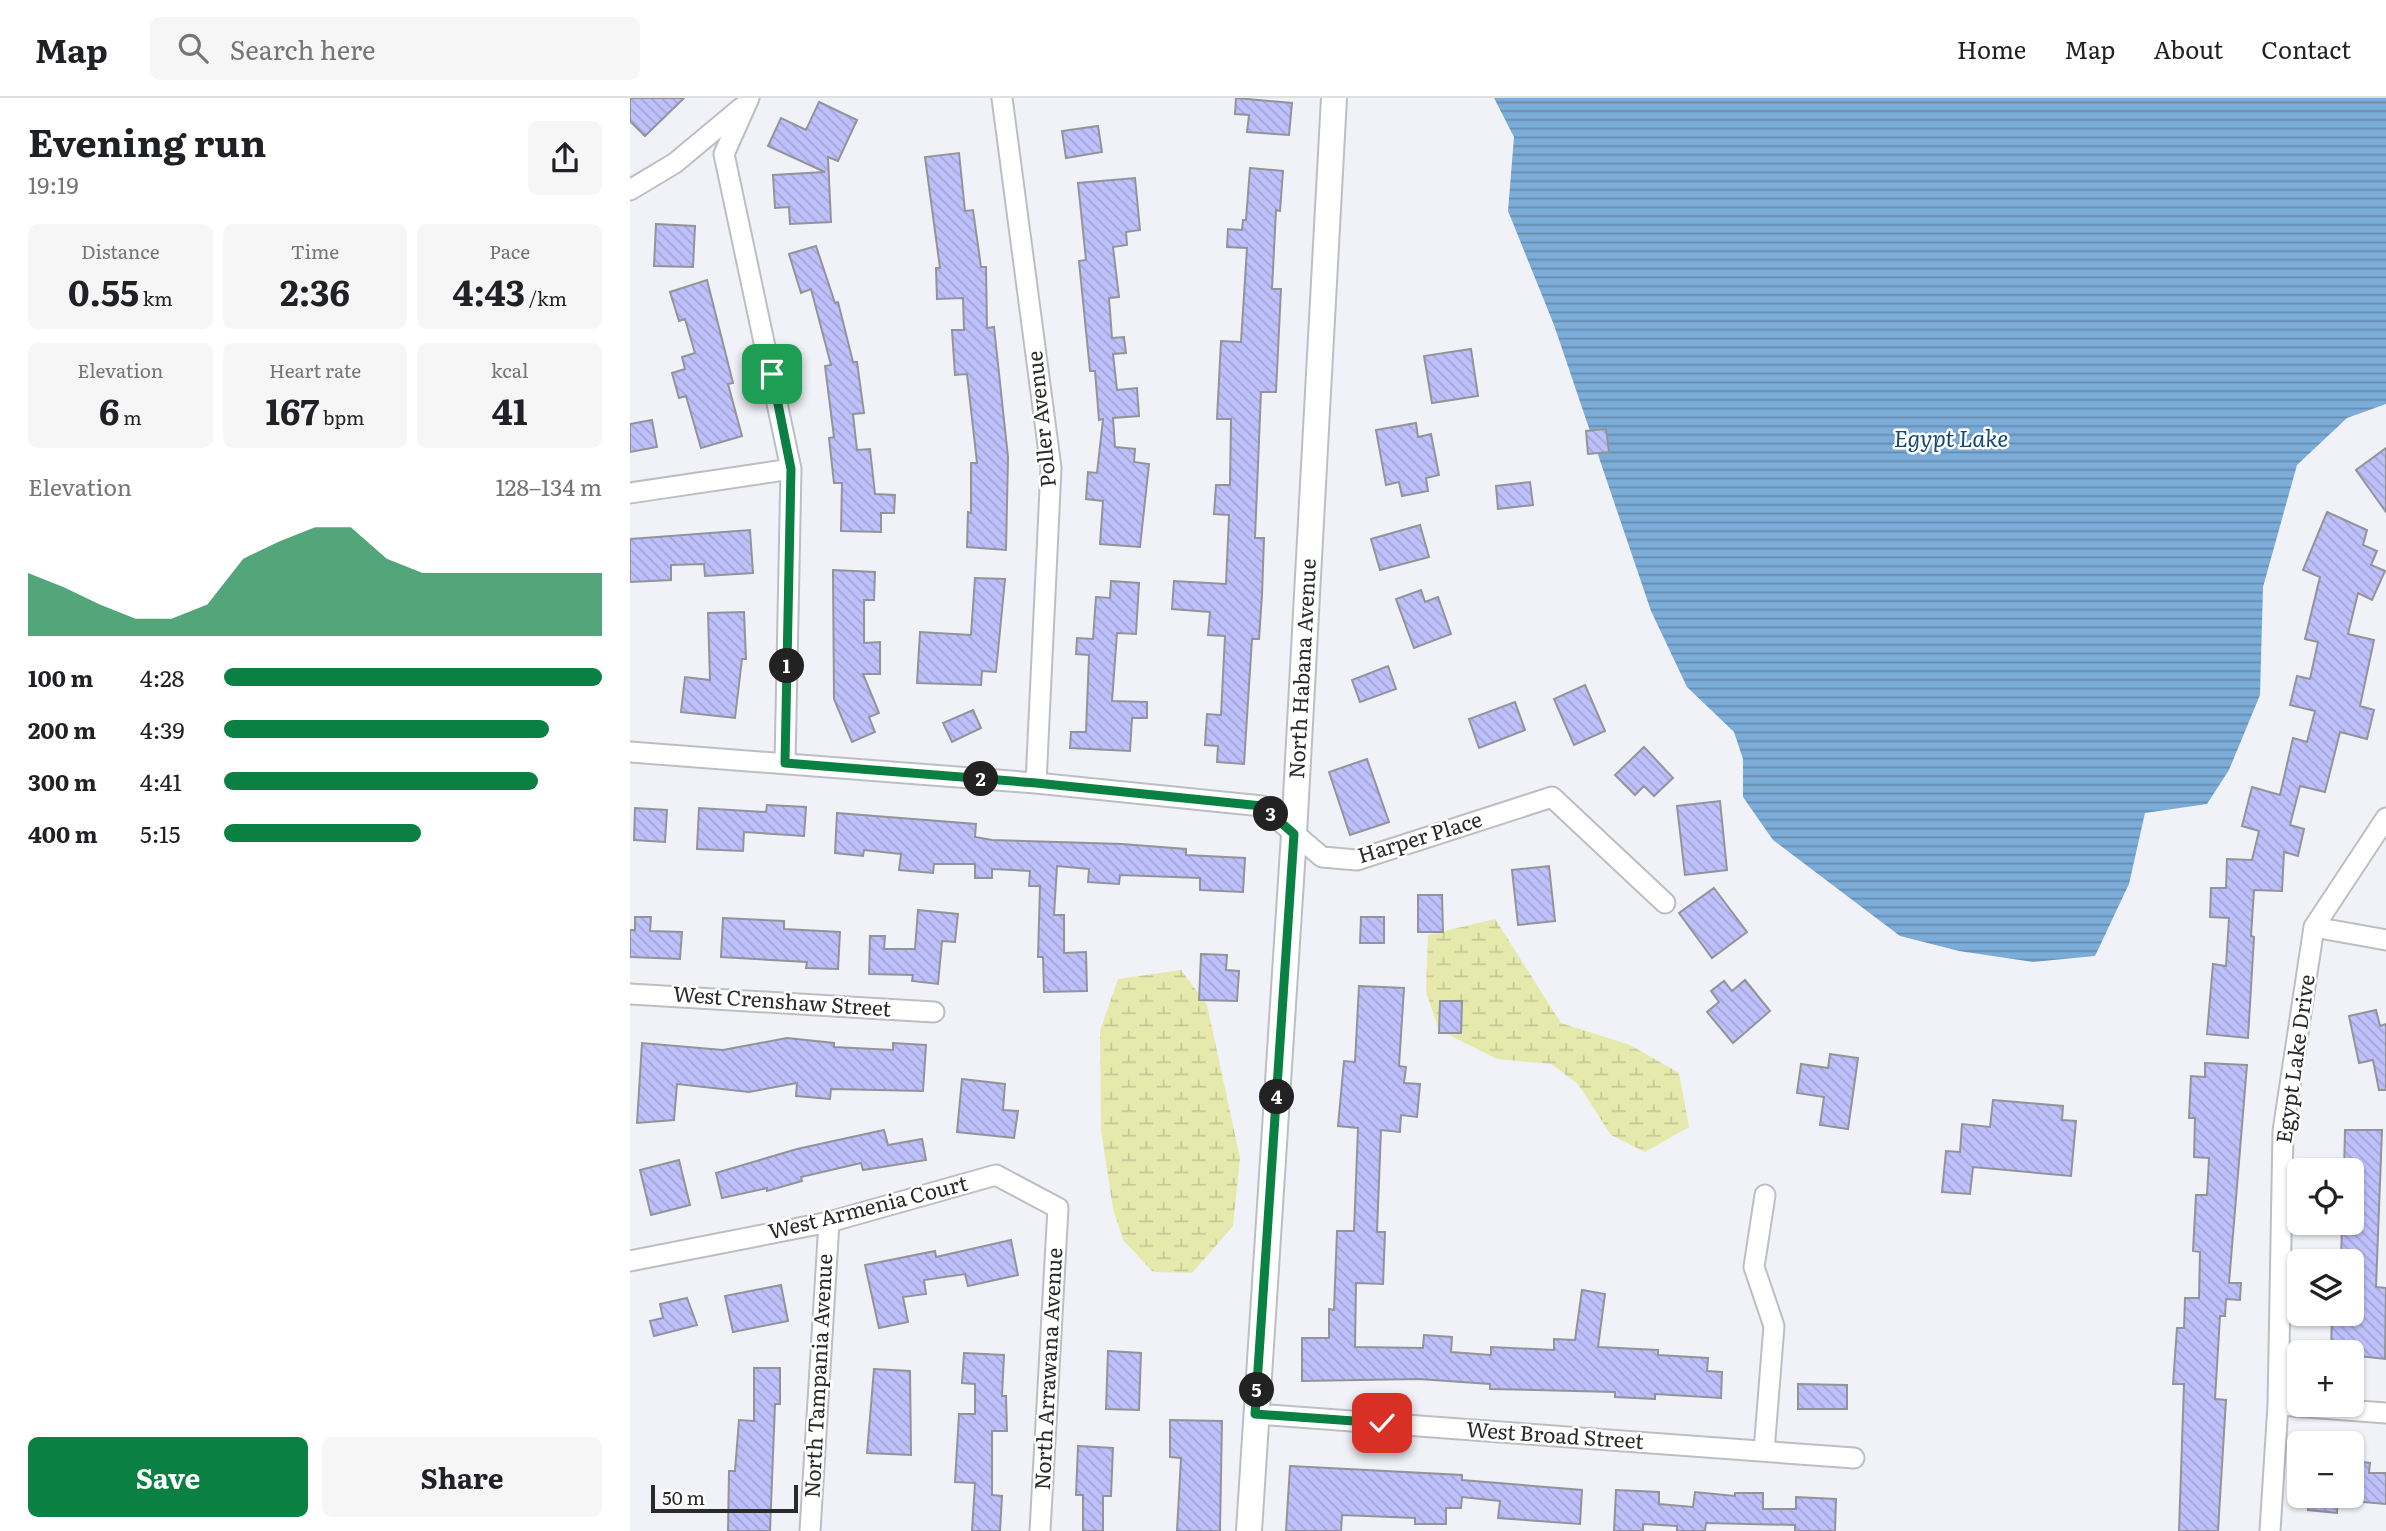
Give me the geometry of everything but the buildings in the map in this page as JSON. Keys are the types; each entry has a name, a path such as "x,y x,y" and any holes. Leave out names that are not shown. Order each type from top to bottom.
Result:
{"street":[{"name":"Poller Avenue","path":"1002,98 1051,468 1036,783"},
{"name":"North Habana Avenue","path":"1249,1531 1294,834 1334,98"},
{"path":"630,190 675,163 748,100"},
{"path":"748,100 724,154 791,469 785,763"},
{"path":"630,493 791,469"},
{"name":"Harper Place","path":"630,752 1036,783 1262,806 1322,857 1357,860 1552,797 1665,903"},
{"name":"Egypt Lake Drive","path":"2270,1531 2278,1405 2283,1130 2314,927 2386,818"},
{"path":"2314,927 2386,940"},
{"name":"West Crenshaw Street","path":"630,993 934,1012"},
{"name":"West Armenia Court","path":"630,1261 828,1222 996,1175 1058,1208"},
{"path":"1765,1195 1754,1266 1774,1326 1765,1451"},
{"name":"North Arrawana Avenue","path":"1040,1531 1058,1208"},
{"name":"North Tampania Avenue","path":"810,1531 828,1222"},
{"path":"2278,1405 2386,1413"},
{"name":"West Broad Street","path":"1255,1414 1854,1458"}],"green space":[{"path":"1495,919 1561,1023 1630,1045 1679,1073 1689,1127 1645,1152 1611,1135 1578,1084 1551,1064 1497,1059 1439,1030 1426,992 1428,935"},
{"path":"1181,970 1207,1005 1240,1158 1233,1226 1192,1273 1153,1272 1123,1240 1113,1209 1101,1130 1100,1031 1118,979"}],"water":[{"name":"Egypt Lake","path":"1494,98 2386,98 2386,404 2347,418 2297,465 2263,587 2260,695 2229,770 2207,804 2145,813 2129,884 2095,956 2033,962 1959,951 1900,936 1773,840 1743,797 1743,759 1734,732 1687,687 1651,611 1554,325 1508,211 1514,137"}],"route":[{"path":"772,374 791,469 785,763 1036,783 1262,806 1294,834 1255,1414 1382,1423"}]}
